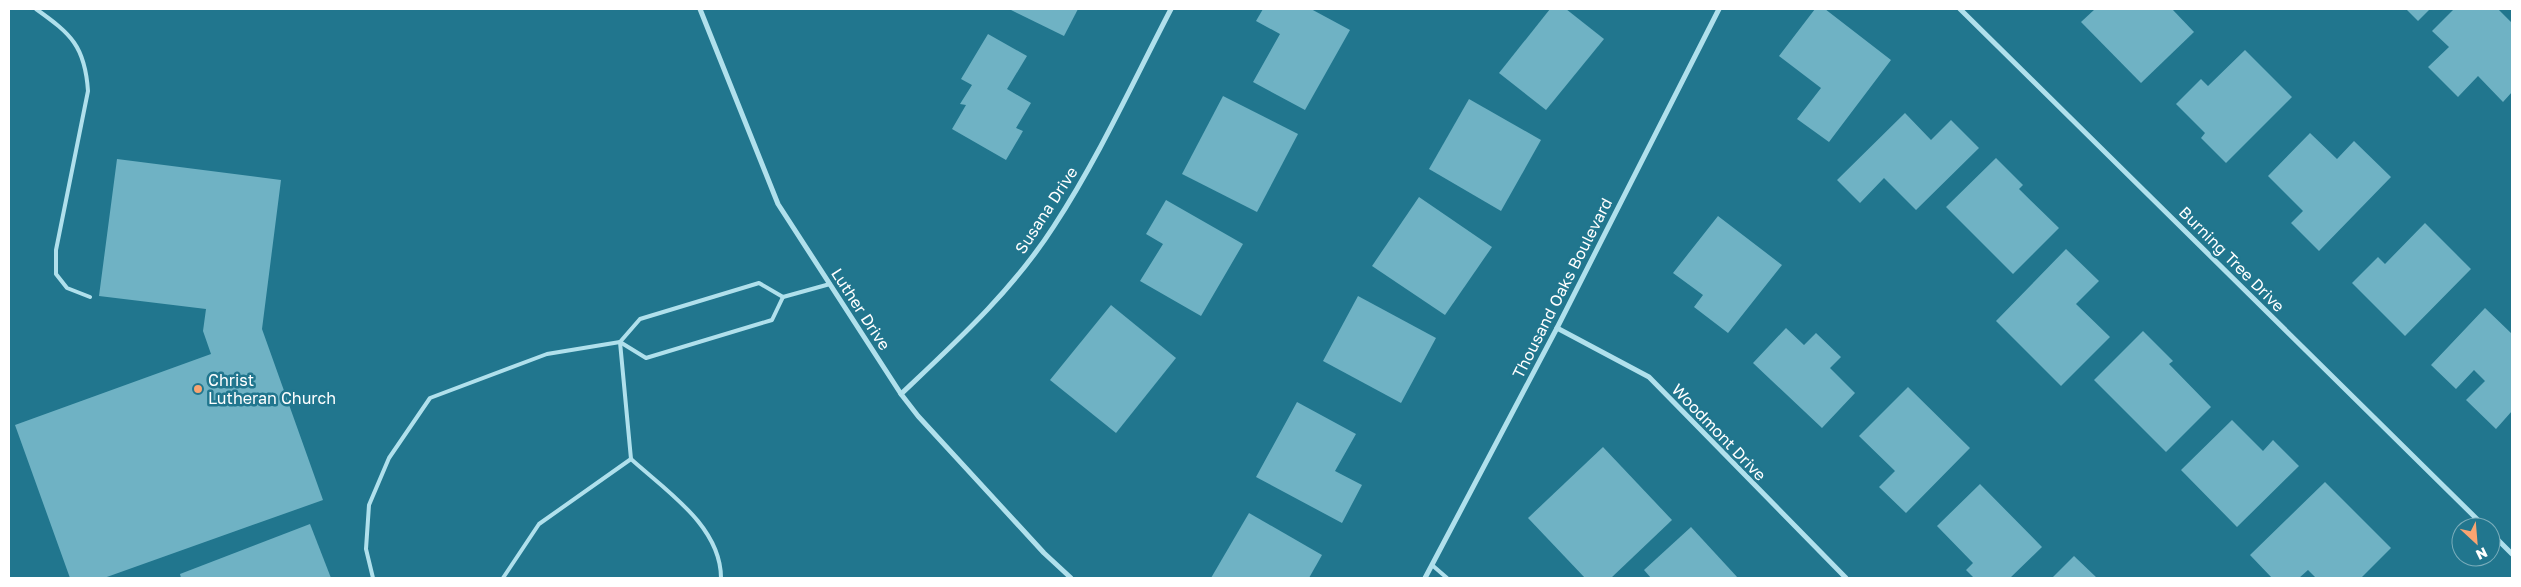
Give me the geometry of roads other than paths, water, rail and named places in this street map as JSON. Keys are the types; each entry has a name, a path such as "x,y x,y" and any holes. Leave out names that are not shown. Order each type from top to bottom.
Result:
{"street":[{"name":"Luther Drive","path":"700,9 778,204 901,394 918,416 1071,578"},
{"name":"Susana Drive","path":"901,394 961,338 1006,290 1054,228 1090,166 1171,9"},
{"name":"Thousand Oaks Boulevard","path":"1425,578 1556,328 1719,9"},
{"name":"Burning Tree Drive","path":"1960,9 2475,517"},
{"name":"Woodmont Drive","path":"1556,328 1649,377 1846,578"},
{"path":"2501,543 2512,554"}],"lane":[{"path":"36,9 63,29 77,47 86,66 88,91 56,250 56,274 67,288 90,297"},
{"path":"373,578 366,549 369,505 389,458 430,398 547,354 620,342 640,319 759,283 783,297 830,284"},
{"path":"620,342 646,358 772,320 783,297"},
{"path":"620,342 630,459 698,520 712,544 721,568 721,578"},
{"path":"503,578 539,524 630,459"},
{"path":"1432,565 1447,578"}],"place":[{"name":"Christ Lutheran Church","path":"198,389"}]}
